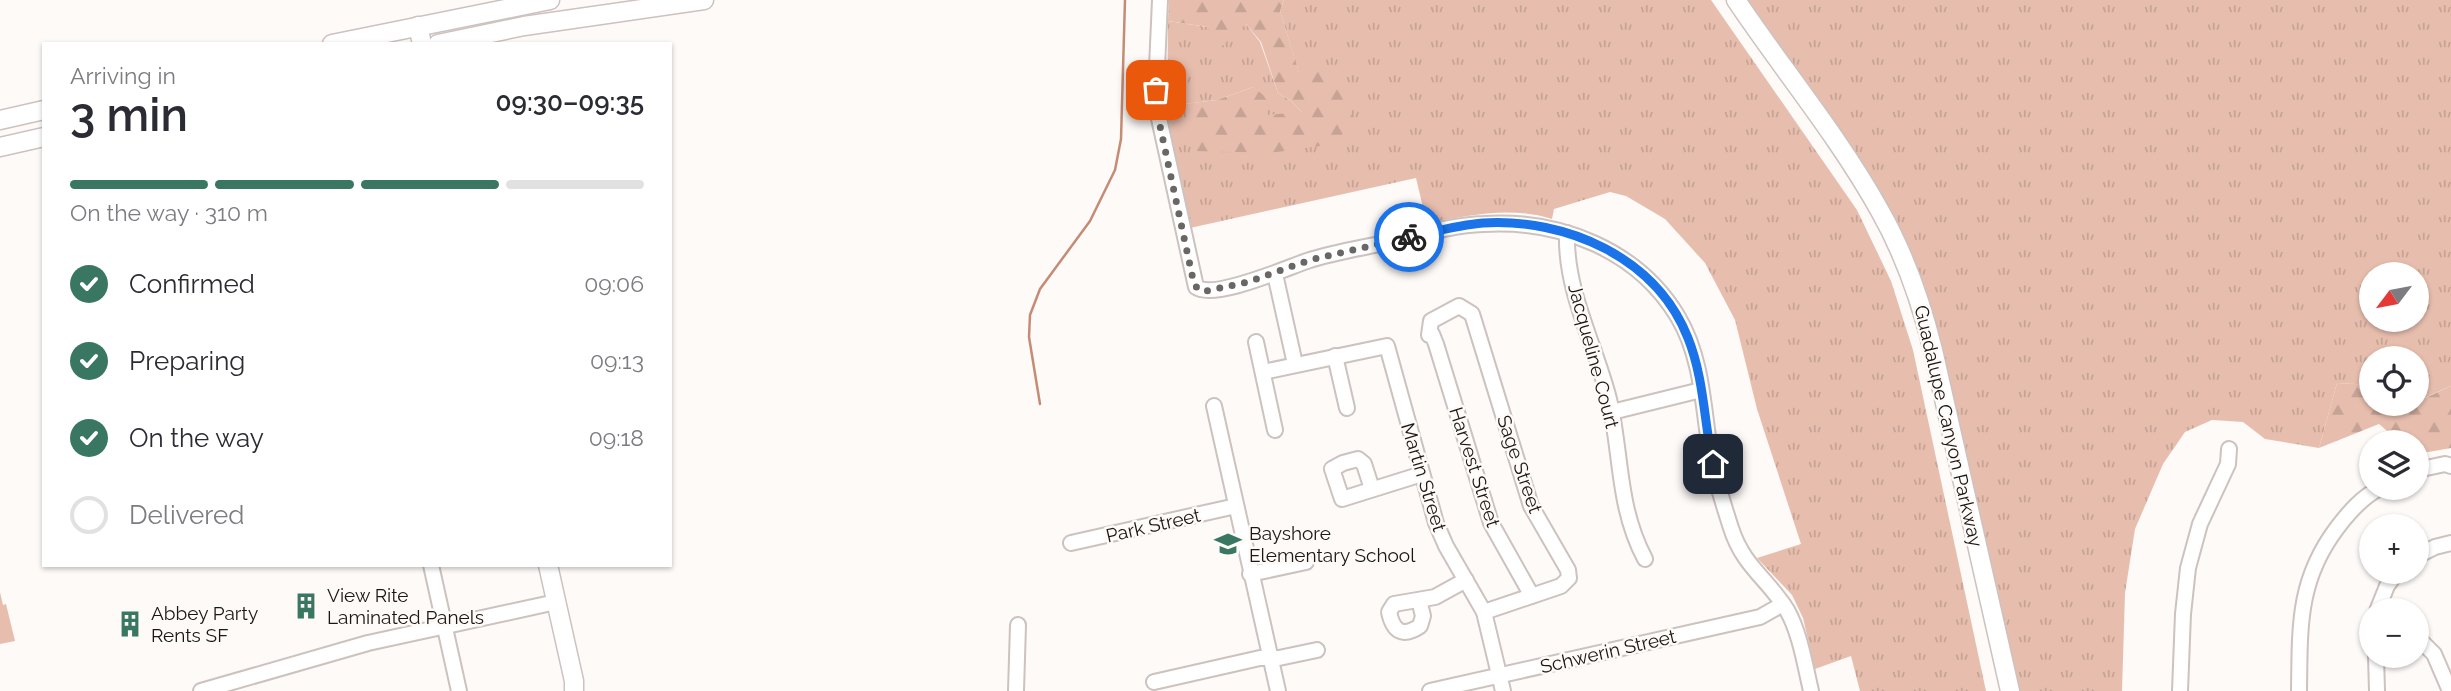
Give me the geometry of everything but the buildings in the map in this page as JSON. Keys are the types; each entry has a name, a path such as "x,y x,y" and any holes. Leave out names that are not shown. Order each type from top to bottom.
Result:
{"main road":[{"path":"342,42 551,0"},
{"path":"450,42 536,24 704,0"},
{"name":"Guadalupe Canyon Parkway","path":"1735,0 1869,192 1908,269 1931,343 2010,691"},
{"path":"436,22 440,42"},
{"path":"418,26 422,42"},
{"path":"0,120 42,110"},
{"path":"0,147 42,137"},
{"path":"548,567 575,688"}],"street":[{"path":"1160,0 1156,90 1158,114 1194,284 1199,290 1206,291 1275,274 1326,256 1463,226 1517,224 1567,233 1623,258 1654,284 1674,310 1688,339 1701,390 1713,464 1736,544 1749,565 1783,604 1792,622 1811,691"},
{"name":"Jacqueline Court","path":"1567,233 1568,256 1583,321 1612,412 1626,510 1634,537 1645,559"},
{"path":"1275,274 1295,364"},
{"name":"Sage Street","path":"1429,335 1431,321 1441,314 1459,306 1472,314 1531,506 1568,570 1569,578 1562,586 1484,612"},
{"name":"Harvest Street","path":"1429,335 1432,334 1436,344 1491,523 1532,596"},
{"path":"1256,342 1275,429"},
{"name":"Martin Street","path":"1263,372 1387,346 1440,534 1484,612 1503,691"},
{"path":"1335,356 1347,408"},
{"path":"1612,412 1701,390"},
{"path":"1213,406 1278,691"},
{"path":"2180,691 2183,606 2188,568 2200,524 2228,464 2229,449"},
{"path":"2429,467 2445,464 2451,466"},
{"path":"1372,489 1422,474"},
{"path":"2299,691 2301,618 2309,576 2322,547 2350,510 2364,500"},
{"name":"Park Street","path":"1071,543 1236,506"},
{"path":"2429,550 2451,543"},
{"path":"1250,574 1306,562"},
{"path":"431,567 460,691"},
{"path":"1419,600 1435,597 1466,580"},
{"path":"201,691 368,643 556,602"},
{"name":"Schwerin Street","path":"1430,691 1760,617 1783,604"},
{"path":"1016,691 1018,625"},
{"path":"2429,649 2434,654 2450,691"},
{"path":"1154,682 1260,658 1279,658 1317,650"},
{"path":"2376,668 2377,691"}],"green space":[{"path":"1169,0 1284,0 1280,11 1299,72 1323,69 1346,91 1354,121 1334,144 1270,153 1194,151 1184,104 1217,100 1253,87 1267,98 1268,115 1302,112 1278,93 1261,42 1246,24 1222,46 1207,27 1168,21"},
{"path":"1284,0 1711,0 1857,210 1891,281 1913,350 1986,691 1860,691 1851,656 1815,669 1803,618 1792,595 1757,558 1801,544 1757,409 1735,320 1705,263 1665,219 1626,196 1610,192 1554,209 1552,219 1505,212 1427,224 1416,178 1190,228 1167,113 1168,21 1207,27 1246,24 1260,42 1278,93 1303,113 1268,115 1253,87 1217,100 1185,104 1334,144 1299,73 1280,11"},
{"path":"1736,0 2451,0 2451,386 2429,396 2429,346 2359,346 2359,384 2337,383 2319,448 2265,439 2243,422 2212,420 2185,432 2163,464 2135,529 2125,593 2122,691 2010,691 1899,249"},
{"path":"2337,383 2359,384 2359,416 2429,416 2429,396 2451,386 2451,448 2429,452 2429,430 2386,430 2379,424 2319,448"},
{"path":"0,592 3,605 6,604 15,641 0,644"}],"waterway":[{"path":"1040,404 1029,337 1030,315 1040,289 1090,221 1115,170 1121,139 1125,0"}],"way so far":[{"path":"1156,90 1160,126 1194,284 1199,290 1206,291 1248,282 1310,260 1409,237"}],"place":[{"name":"Bayshore Elementary School","path":"1228,544"},
{"name":"View Rite Laminated Panels","path":"306,606"},
{"name":"Abbey Party Rents SF","path":"130,624"}],"route":[{"path":"1409,237 1481,223 1517,224 1567,233 1623,258 1654,284 1668,301 1688,339 1704,404 1713,464"}]}
